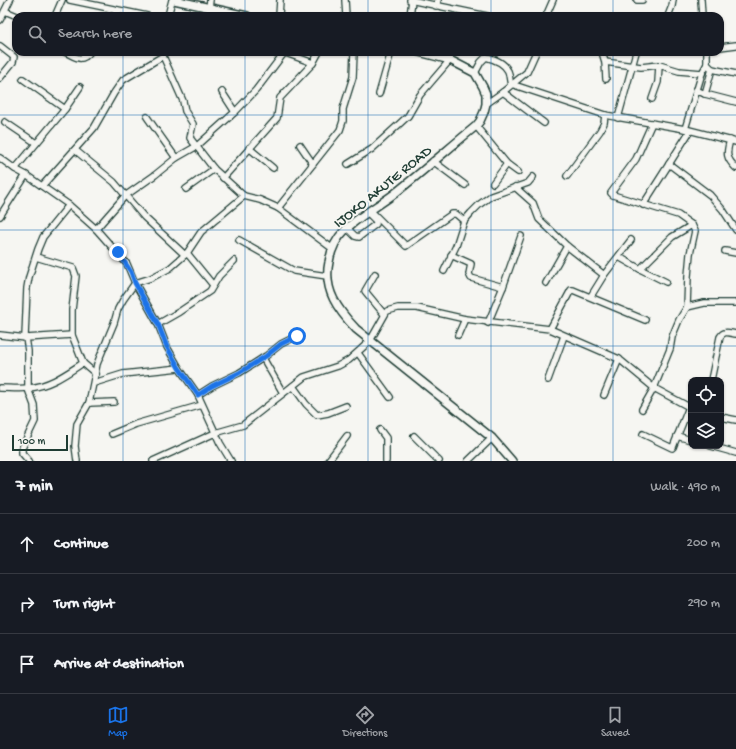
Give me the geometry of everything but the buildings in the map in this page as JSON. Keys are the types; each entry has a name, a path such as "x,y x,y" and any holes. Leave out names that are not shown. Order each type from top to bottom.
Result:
{"main road":[{"path":"173,0 193,2 209,8 228,12"},
{"path":"434,56 450,60 475,73 485,90 486,104"},
{"name":"IJOKO AKUTE ROAD","path":"486,104 480,121 476,126 400,190 347,228 338,238 333,249 327,276 328,286 338,308 356,329 492,438 512,461"}],"street":[{"path":"0,20 6,11 9,0"},
{"path":"57,12 62,0"},
{"path":"70,0 112,12"},
{"path":"169,12 173,0"},
{"path":"209,8 210,0"},
{"path":"279,12 280,0"},
{"path":"345,0 346,12"},
{"path":"410,12 411,0 437,3 471,12"},
{"path":"548,12 552,0"},
{"path":"670,12 673,0"},
{"path":"701,0 702,12"},
{"path":"6,11 12,14"},
{"path":"724,46 736,45"},
{"path":"0,46 12,55"},
{"path":"0,78 14,62 13,56"},
{"path":"75,56 82,59 87,56"},
{"path":"42,186 94,128 123,80 160,56"},
{"path":"164,56 183,102 185,111 193,124 190,138 214,169 244,196 260,200 278,208 333,249"},
{"path":"96,229 125,196 176,158 197,146 235,112 256,90 280,56"},
{"path":"294,56 313,63"},
{"path":"223,178 277,118 280,98 313,63 317,56"},
{"path":"278,208 340,130 343,121 343,109 353,77 354,56"},
{"path":"379,94 390,56"},
{"path":"486,104 527,72 534,56"},
{"path":"603,56 606,80"},
{"path":"618,118 635,56"},
{"path":"643,205 669,164 688,130 696,90 707,64 707,56"},
{"path":"475,73 481,62 486,57 496,60 504,65 508,72 511,84"},
{"path":"348,164 372,149 408,116 420,95 450,60"},
{"path":"605,62 641,67 659,65 679,71 702,73"},
{"path":"707,64 712,69 736,74"},
{"path":"652,99 658,82 659,65"},
{"path":"705,94 712,69"},
{"path":"24,79 66,109"},
{"path":"511,84 605,115 688,130 733,141 727,153 728,158 736,168"},
{"path":"15,169 66,109 80,87"},
{"path":"696,90 705,94 736,102"},
{"path":"222,92 235,112"},
{"path":"503,92 544,123"},
{"path":"567,176 600,131 604,123 605,115"},
{"path":"147,117 176,158"},
{"path":"5,122 36,143"},
{"path":"642,409 654,388 670,349 676,325 687,307 690,261 695,231 692,225 678,215 613,196 610,193 636,159 652,123"},
{"path":"476,126 507,164 518,172"},
{"path":"300,145 313,164"},
{"path":"249,148 273,168"},
{"path":"75,150 114,182 144,217 186,254 213,286"},
{"path":"0,158 15,169 26,174 69,205 96,229 127,264 135,283 158,324 167,347 179,368 198,395 215,433 231,461"},
{"path":"433,161 465,185"},
{"path":"493,183 507,164"},
{"path":"669,164 710,195 723,210 736,230"},
{"path":"186,189 214,169"},
{"path":"0,216 26,174"},
{"path":"444,271 461,234 464,221 480,204 491,196 528,183 533,177"},
{"path":"515,187 533,203 539,219 567,246 604,275"},
{"path":"77,461 75,446 77,424 89,403 97,364 114,324 118,309 135,283 151,278 164,271 186,254 201,232 244,196"},
{"path":"28,461 22,453 22,448 35,421 34,405 28,388 28,352 25,338 27,288 29,277 43,237 69,205"},
{"path":"369,212 406,246 452,214 456,214 464,221"},
{"path":"347,228 355,236 359,237 376,224 369,212"},
{"path":"640,269 672,237 692,225"},
{"path":"488,322 503,287 521,236"},
{"path":"239,240 294,271 327,276"},
{"path":"591,296 604,275 631,240"},
{"path":"546,283 567,246"},
{"path":"725,251 736,253"},
{"path":"451,255 471,264 469,274 471,278 503,287"},
{"path":"36,257 73,268 76,276 72,310 72,335 83,363 96,374"},
{"path":"619,257 666,282"},
{"path":"158,324 210,292 219,276 234,261"},
{"path":"375,274 365,291 384,314"},
{"path":"550,329 571,290 591,296 645,320"},
{"path":"687,307 704,303 736,303"},
{"path":"153,461 215,433 243,425 304,377 338,366 358,353 370,341 387,311 398,308 417,308 465,319 550,329 619,359 654,388 688,407"},
{"path":"458,335 465,319"},
{"path":"712,377 720,337 725,332 736,334"},
{"path":"0,335 25,338 72,335"},
{"path":"198,395 212,386 239,373 263,358 281,344 297,336"},
{"path":"548,380 564,336"},
{"path":"358,353 390,397"},
{"path":"263,358 283,393"},
{"path":"604,395 619,359"},
{"path":"0,388 28,388 54,382 83,363"},
{"path":"94,383 123,374 179,368"},
{"path":"293,386 317,416 346,406"},
{"path":"89,403 114,402"},
{"path":"112,434 136,424 202,405"},
{"path":"643,434 672,448 688,412"},
{"path":"724,418 736,420"},
{"path":"380,430 386,438 386,461"},
{"path":"328,461 347,436"},
{"path":"414,436 439,461"},
{"path":"677,436 688,439"},
{"path":"468,461 492,438"},
{"path":"722,449 736,453"}],"route":[{"path":"118,252 127,264 135,283 158,324 159,331 167,347 179,368 198,395 212,386 239,373 266,356 281,344 297,336"}]}
